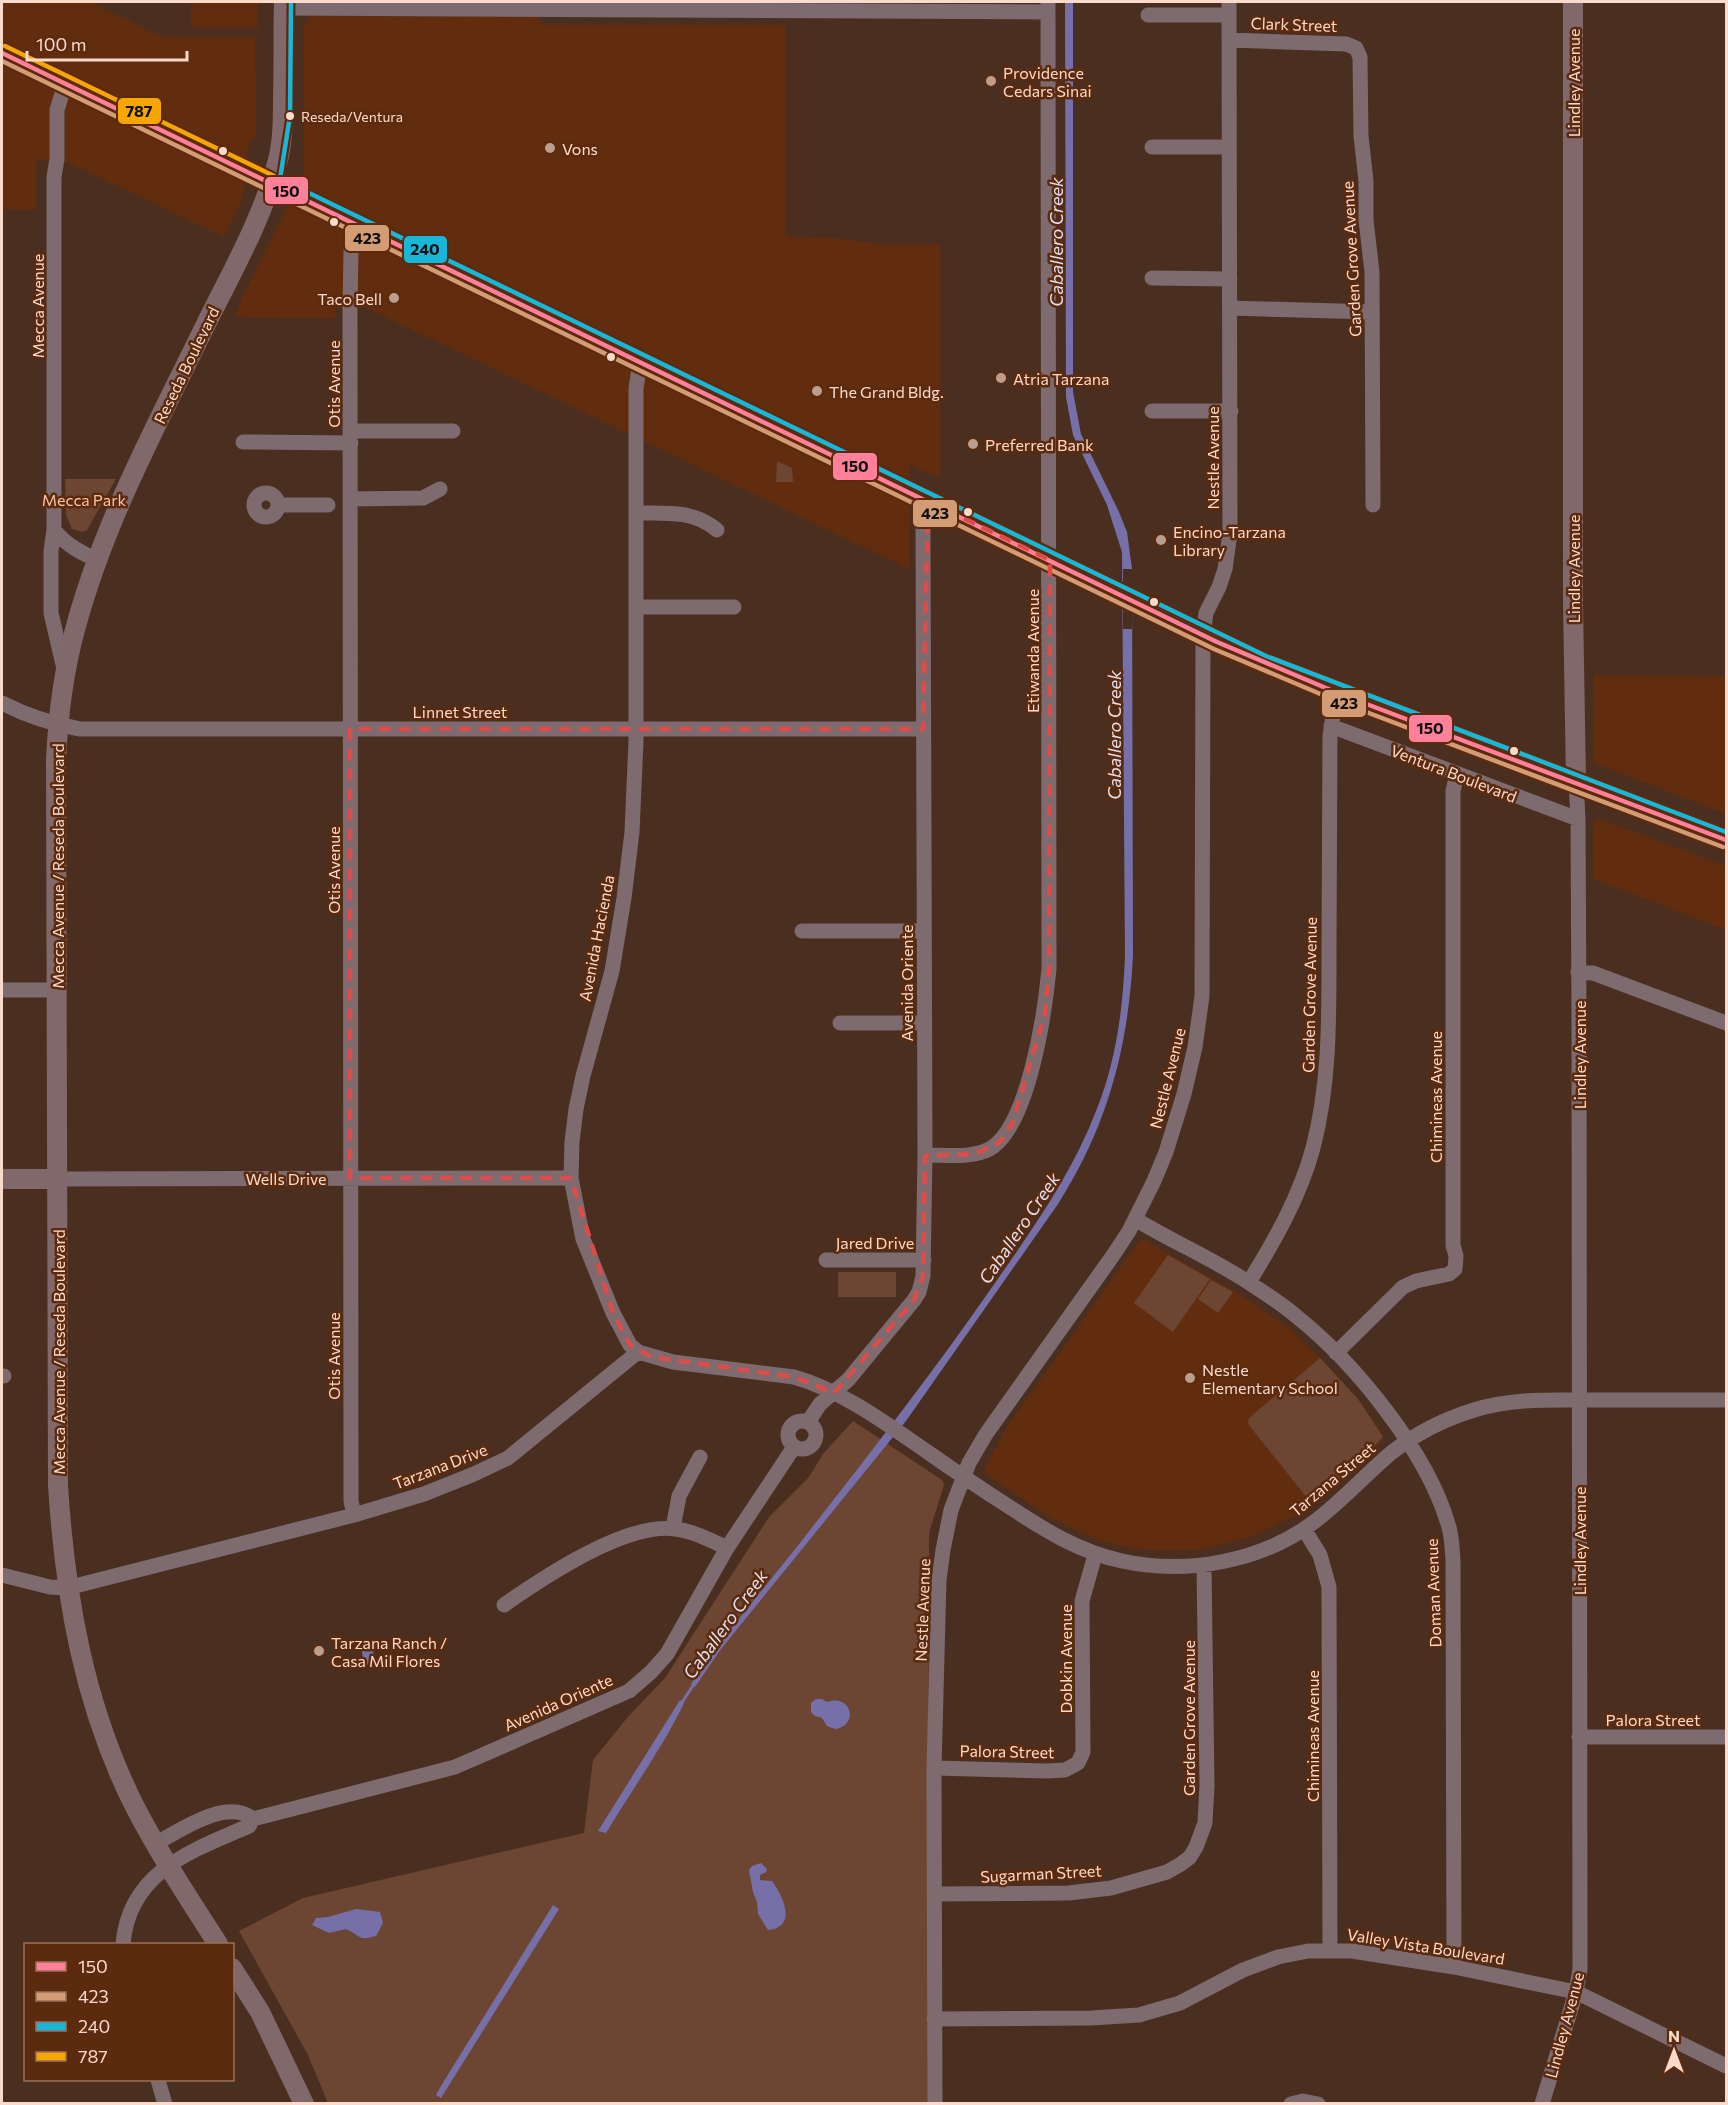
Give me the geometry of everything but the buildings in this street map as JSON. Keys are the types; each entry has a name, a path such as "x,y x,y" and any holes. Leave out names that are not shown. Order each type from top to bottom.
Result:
{"main road":[{"name":"Lindley Avenue","path":"1573,2 1575,781"},
{"name":"Reseda Boulevard","path":"58,725 75,628 97,560 120,504 237,261 271,183 280,152 282,128 284,5"},
{"name":"Ventura Boulevard","path":"2,53 1263,663 1726,840"},
{"name":"Mecca Avenue / Reseda Boulevard","path":"58,725 55,791 58,1485 67,1588 80,1652 98,1719 120,1773 155,1844 217,1943"},
{"name":"Wells Drive","path":"2,1179 57,1179"},
{"path":"234,1971 260,2012 304,2103"}],"street":[{"path":"284,5 1048,7"},
{"name":"Etiwanda Avenue","path":"925,1155 974,1154 986,1151 999,1143 1013,1122 1031,1070 1045,1012 1049,969 1048,7"},
{"name":"Clark Street","path":"1148,15 1229,8"},
{"name":"Nestle Avenue","path":"934,2103 934,1768 939,1580 947,1530 963,1476 986,1434 1114,1254 1135,1219 1166,1152 1184,1094 1195,1047 1202,996 1203,635 1206,613 1219,587 1229,549 1231,411 1229,8"},
{"name":"Clark Street","path":"1229,39 1346,44 1356,48"},
{"name":"Garden Grove Avenue","path":"1356,48 1360,57 1361,136 1372,272 1373,505"},
{"name":"Mecca Avenue","path":"65,84 57,110 57,159 54,177 54,530 51,551 51,613 65,675"},
{"path":"1152,147 1229,147"},
{"name":"Otis Avenue","path":"354,1515 351,1501 350,1178 351,251 358,225"},
{"path":"1152,278 1230,279"},
{"path":"1230,308 1372,312"},
{"name":"Avenida Hacienda","path":"638,1352 630,1345 596,1274 583,1239 571,1178 576,1109 612,970 624,898 635,792 636,388 640,363"},
{"path":"1152,411 1231,411"},
{"path":"243,442 453,431"},
{"path":"351,499 423,498 440,489"},
{"name":"Avenida Oriente","path":"808,1422 820,1404 848,1380 914,1300 919,1292 923,1276 925,1155 924,528 928,501"},
{"path":"278,505 328,505"},
{"path":"636,513 682,513 700,518 717,530"},
{"path":"54,530 63,541 97,560"},
{"path":"636,607 734,607"},
{"name":"Garden Grove Avenue","path":"1249,1282 1278,1234 1298,1191 1313,1150 1324,1102 1329,1047 1331,726 1341,694"},
{"name":"Linnet Street","path":"2,703 28,717 80,729 923,729"},
{"name":"Ventura Boulevard","path":"1331,726 1578,819"},
{"name":"Chimineas Avenue","path":"1336,1353 1403,1287 1416,1281 1449,1274 1455,1269 1456,1256 1453,1245 1453,791 1457,774"},
{"name":"Lindley Avenue","path":"1542,2103 1576,1992 1580,1969 1578,819 1575,781"},
{"path":"802,931 836,938 924,931"},
{"path":"1578,972 1593,973 1726,1023"},
{"path":"2,990 56,990"},
{"path":"840,1023 924,1023"},
{"name":"Wells Drive","path":"57,1179 571,1178"},
{"name":"Doman Avenue","path":"1135,1219 1249,1282 1296,1316 1336,1353 1374,1397 1407,1441 1435,1488 1449,1526 1453,1560 1454,1967"},
{"name":"Jared Drive","path":"826,1260 924,1260"},
{"path":"638,1352 673,1362 794,1377 812,1382 834,1393"},
{"name":"Tarzana Drive","path":"2,1575 50,1587 67,1588 354,1515 424,1494 508,1458 638,1352"},
{"name":"Tarzana Street","path":"834,1393 886,1424 1042,1529 1095,1555 1155,1566 1204,1565 1277,1543 1304,1529 1329,1510 1407,1441 1442,1422 1475,1409 1516,1401 1726,1400"},
{"name":"Avenida Oriente","path":"796,1422 808,1422 817,1433 815,1442 812,1446 803,1449 794,1447 789,1440 790,1428 796,1422"},
{"name":"Avenida Oriente","path":"252,1819 455,1767 629,1690 651,1672 667,1654 727,1548 794,1447"},
{"path":"673,1528 679,1496 700,1457"},
{"path":"504,1605 548,1574 624,1537 647,1529 673,1528 688,1531 727,1548"},
{"name":"Chimineas Avenue","path":"1304,1529 1320,1555 1329,1587 1330,1950"},
{"name":"Dobkin Avenue","path":"1078,1763 1083,1752 1082,1601 1095,1555"},
{"name":"Garden Grove Avenue","path":"1181,1864 1190,1857 1196,1847 1205,1822 1207,1774 1204,1565"},
{"name":"Palora Street","path":"1579,1737 1726,1737"},
{"name":"Palora Street","path":"934,1768 1047,1771 1065,1770 1078,1763"},
{"name":"Avenida Oriente","path":"155,1844 196,1822 221,1812 248,1815 252,1819"},
{"name":"Avenida Oriente","path":"123,1943 124,1928 132,1905 150,1880 168,1866 208,1844 249,1826 252,1819"},
{"name":"Sugarman Street","path":"934,1894 1069,1893 1111,1887 1167,1872 1181,1864"},
{"name":"Valley Vista Boulevard","path":"934,2019 1091,2018 1138,2015 1180,2003 1243,1970 1278,1957 1330,1950 1352,1951 1454,1967 1576,1992 1726,2066"},
{"path":"159,2081 165,2103"},
{"path":"1291,2103 1304,2101 1318,2103"}],"highlighted area":[{"path":"928,501 1050,560 1049,969 1045,1013 1013,1122 999,1143 974,1154 925,1156 923,1276 914,1300 834,1393 794,1377 652,1357 630,1345 613,1313 571,1178 350,1178 350,729 923,729"}],"shaded area":[{"path":"2,2 90,2 161,36 255,37 256,134 248,148 242,200 224,237 69,163 36,159 36,210 2,209"},
{"path":"191,2 258,2 258,28 191,28"},
{"path":"308,2 540,2 540,25 785,25 786,236 882,244 940,244 940,479 909,464 909,569 363,306 336,306 335,318 235,317 241,300 304,173 304,23 308,22"},
{"path":"1065,2 1073,2 1073,392 1081,434 1127,532 1132,569 1133,956 1120,1054 1112,1085 1090,1145 1058,1204 906,1421 721,1649 695,1687 691,1684 716,1649 922,1384 1037,1221 1075,1157 1109,1074 1120,1015 1125,956 1122,552 1107,505 1073,435 1066,397"},
{"path":"1594,675 1726,676 1726,814 1594,763"},
{"path":"1596,819 1726,866 1726,930 1594,879 1593,823"},
{"name":"Nestle Elementary School","path":"1140,1240 1144,1240 1241,1295 1290,1329 1358,1399 1382,1434 1383,1440 1312,1504 1297,1515 1251,1537 1205,1549 1165,1551 1131,1548 1096,1539 1051,1518 985,1473 984,1470 1007,1427"},
{"path":"372,1641 375,1664 361,1665 360,1661 363,1660 361,1642"},
{"path":"816,1699 842,1702 849,1711 848,1722 835,1729 827,1726 822,1718 811,1712 811,1703"},
{"path":"680,1700 684,1703 666,1736 606,1833 598,1831"},
{"path":"761,1863 767,1869 760,1875 760,1880 772,1881 785,1910 783,1923 777,1928 768,1930 758,1914 749,1870 752,1866"},
{"path":"553,1905 559,1909 441,2098 436,2095 444,2081"},
{"path":"356,1909 380,1912 383,1923 376,1936 363,1938 346,1929 329,1933 312,1925 316,1918"}],"green space":[{"path":"777,461 792,468 793,482 776,482"},
{"name":"Mecca Park","path":"65,479 116,479 87,530 82,532 72,529 66,515"},
{"path":"1168,1255 1210,1279 1173,1332 1134,1303"},
{"path":"838,1272 896,1272 896,1297 838,1297"},
{"path":"1211,1280 1233,1292 1218,1313 1198,1299"},
{"path":"1320,1358 1358,1399 1383,1437 1312,1504 1248,1424 1249,1418"},
{"path":"853,1421 942,1480 944,1485 929,1533 928,2103 328,2103 308,2055 239,1931 303,1898 584,1833 593,1760 627,1718 665,1678 769,1517 809,1477 823,1454"}],"pier":[{"path":"1123,569 1132,569 1132,629 1123,629"}],"waterway":[{"name":"Caballero Creek","path":"681,1704 694,1684"}],"transit line":[{"name":"240","path":"291,2 290,116 280,179 1266,656 1726,832"},
{"name":"787","path":"5,46 274,176"},
{"name":"150","path":"2,53 1217,642 1340,694 1726,840"},
{"name":"423","path":"2,61 1214,649 1337,701 1723,847"}],"place":[{"name":"Providence Cedars Sinai","path":"991,81"},
{"name":"Reseda/Ventura","path":"290,116"},
{"name":"Vons","path":"550,148"},
{"name":"Taco Bell","path":"394,298"},
{"name":"Atria Tarzana","path":"1001,378"},
{"name":"The Grand Bldg.","path":"817,391"},
{"name":"Preferred Bank","path":"973,444"},
{"name":"Encino-Tarzana Library","path":"1161,540"},
{"name":"Nestle Elementary School","path":"1190,1378"},
{"name":"Tarzana Ranch / Casa Mil Flores","path":"319,1651"}]}
